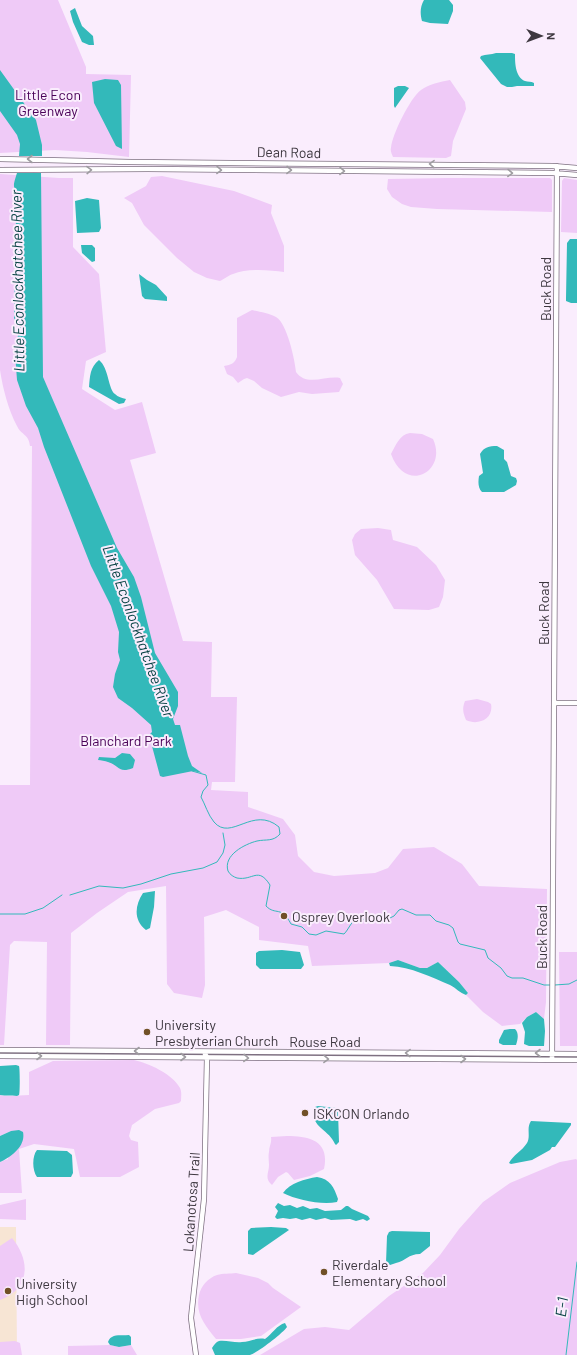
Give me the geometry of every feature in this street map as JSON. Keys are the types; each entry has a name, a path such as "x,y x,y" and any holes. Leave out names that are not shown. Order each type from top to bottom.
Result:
{"street":[{"name":"Dean Road","path":"0,159 137,162 556,166 577,168"},
{"name":"Buck Road","path":"552,1060 556,166"},
{"name":"Dean Road","path":"0,170 170,169 556,173 577,175"},
{"path":"554,703 577,703"},
{"name":"Rouse Road","path":"0,1050 577,1054"},
{"path":"203,1051 207,1057"},
{"name":"Rouse Road","path":"0,1056 577,1060"},
{"name":"Lokanotosa Trail","path":"196,1355 191,1318 204,1199 207,1057"}],"shaded area":[{"name":"University High School","path":"0,1227 16,1227 17,1355 0,1355"}],"green space":[{"name":"Little Econ Greenway","path":"0,0 58,0 86,67 86,74 131,75 129,157 55,150 0,153"},
{"path":"450,80 465,102 466,109 453,141 451,156 446,158 393,157 391,151 392,142 402,117 417,94 428,86"},
{"name":"Blanchard Park","path":"0,174 73,178 73,247 99,274 106,352 86,361 82,389 115,410 142,402 156,453 130,460 183,641 212,642 211,697 237,697 235,782 212,782 211,790 248,792 248,807 283,819 295,835 298,856 314,872 334,876 375,873 388,868 403,849 434,847 462,864 479,886 547,889 546,1002 544,1019 536,1012 527,1017 520,1024 502,1026 483,1012 466,995 468,993 459,982 438,962 427,968 420,968 398,960 389,963 312,966 308,946 259,940 259,927 226,910 204,917 205,985 202,998 174,993 167,984 166,886 128,892 71,933 70,1045 46,1045 47,942 14,941 10,945 4,1045 0,1045 0,785 30,785 32,446 30,446 27,437 19,429 8,406 0,370"},
{"path":"162,176 234,191 272,205 271,213 284,246 284,272 252,270 239,272 220,281 207,278 194,272 177,258 144,225 132,203 124,198 146,186 151,177"},
{"path":"550,178 552,180 552,212 411,207 402,204 392,197 387,189 388,179"},
{"path":"564,178 577,180 577,233 561,232 562,181"},
{"path":"252,310 276,317 284,326 290,342 296,372 300,376 311,380 335,377 340,378 343,384 339,392 312,394 299,392 281,397 262,388 254,381 247,378 238,383 233,377 227,374 224,366 235,361 237,357 237,318"},
{"path":"410,433 422,434 433,439 436,451 435,461 430,469 423,474 415,476 406,473 398,466 391,454 400,438"},
{"path":"378,528 391,530 393,540 417,547 436,565 445,580 443,597 439,607 429,610 394,609 377,580 355,555 352,540 355,534 361,529"},
{"path":"477,699 491,704 490,714 480,722 471,722 466,720 463,706 465,701"},
{"path":"559,952 577,952 577,1046 560,1046"},
{"path":"134,1060 153,1066 172,1078 180,1088 181,1093 181,1101 179,1103 155,1109 132,1125 129,1136 131,1140 138,1142 139,1167 120,1177 80,1177 74,1149 34,1144 19,1149 22,1193 0,1193 0,1162 8,1159 11,1131 0,1136 0,1095 29,1095 29,1072 53,1061"},
{"path":"287,1136 310,1139 321,1146 324,1152 324,1169 310,1176 294,1180 286,1172 278,1177 272,1185 268,1180 269,1148 271,1137"},
{"path":"576,1159 577,1355 260,1355 304,1329 325,1327 349,1330 389,1296 423,1273 440,1255 459,1229 483,1202 510,1183 560,1162"},
{"path":"26,1199 26,1220 0,1219 0,1205"},
{"path":"12,1238 22,1256 24,1274 22,1282 17,1289 10,1295 0,1300 0,1246"},
{"path":"236,1273 258,1278 268,1283 301,1307 261,1336 241,1339 216,1339 202,1319 198,1308 201,1288 214,1276"},
{"path":"15,1341 20,1343 22,1355 0,1355 0,1342"},
{"path":"110,1345 119,1347 131,1345 137,1355 68,1355 68,1346"}],"water":[{"path":"424,0 449,0 453,5 453,11 448,24 422,21 421,10"},
{"path":"75,8 82,26 93,36 94,45 89,45 82,42 70,11"},
{"path":"496,53 515,54 517,73 525,81 534,83 534,86 507,87 501,84 480,58 483,55"},
{"path":"0,70 36,120 42,145 42,156 19,156 20,144 17,135 0,111"},
{"path":"105,79 118,80 121,85 122,149 116,146 94,103 92,82"},
{"path":"398,86 405,86 409,88 395,108 394,88"},
{"path":"17,173 41,173 43,377 117,548 134,577 141,597 155,653 178,692 178,706 173,719 175,725 180,725 192,766 202,773 193,771 163,777 160,776 149,735 152,732 151,725 118,698 113,687 115,674 120,660 118,652 119,632 111,606 91,566 44,447 38,428 26,406 17,380 15,353 19,329 14,318 16,217 20,198 14,186"},
{"path":"87,198 99,200 101,228 99,232 77,233 75,201"},
{"path":"570,239 577,239 577,303 566,301 567,243"},
{"path":"81,245 92,245 95,248 95,261 92,262 82,253"},
{"path":"139,274 156,285 167,297 167,301 145,299 142,296"},
{"path":"99,360 105,368 113,391 117,396 126,399 124,403 119,404 89,387 92,369"},
{"path":"497,446 504,450 504,459 507,462 511,476 516,478 516,485 504,492 482,492 478,483 479,476 483,473 480,454 487,447"},
{"path":"122,753 130,754 135,760 133,768 121,770 112,763 98,760 99,757 115,758"},
{"path":"155,891 150,928 146,930 139,922 137,917 138,902 143,893"},
{"path":"282,950 300,952 304,965 301,969 260,969 256,965 256,953 259,951"},
{"path":"398,960 420,968 427,968 438,962 468,993 466,995 450,985 421,973 406,968 390,966 389,963"},
{"path":"536,1012 544,1019 544,1046 529,1046 524,1044 525,1032 522,1023 527,1017"},
{"path":"515,1029 518,1034 516,1045 503,1045 499,1043 504,1030"},
{"path":"0,1066 19,1066 19,1095 0,1095"},
{"path":"315,1107 336,1108 338,1112 339,1142 336,1145 328,1134 317,1124 314,1114"},
{"path":"531,1121 571,1123 571,1125 555,1147 552,1147 550,1150 532,1160 511,1164 509,1163 511,1160 527,1143"},
{"path":"19,1130 23,1132 20,1146 13,1154 0,1162 0,1136 11,1131"},
{"path":"37,1150 67,1151 72,1155 73,1173 71,1177 37,1177 34,1171 33,1163"},
{"path":"317,1177 331,1184 338,1199 337,1202 324,1203 309,1201 295,1198 283,1193 294,1184 303,1180"},
{"path":"278,1203 284,1206 290,1205 297,1208 303,1206 310,1209 317,1208 325,1211 341,1210 348,1206 368,1216 370,1219 367,1221 363,1219 356,1221 350,1219 331,1220 325,1218 316,1220 310,1218 302,1220 296,1218 277,1219 275,1217 278,1211 275,1207"},
{"path":"251,1228 286,1228 289,1230 253,1255 248,1254 248,1231"},
{"path":"389,1232 430,1232 430,1246 420,1254 413,1255 390,1265 386,1263 387,1236"},
{"path":"285,1323 287,1327 280,1334 253,1354 215,1355 212,1348 219,1341 245,1342 265,1339"},
{"path":"129,1335 131,1337 131,1345 119,1347 110,1345 108,1342 111,1337 114,1336"}],"waterway":[{"name":"Little Econlockhatchee River","path":"192,771 206,775 208,785 203,791 201,797 208,813 214,822 221,827 235,827 251,821 260,820 269,821 279,827 280,834 277,837 269,840 252,842 241,848 232,855 227,865 228,871 231,875 237,878 247,878 259,875 266,879 270,885 266,906 284,915 291,924 302,927 309,934 316,935 326,931 344,934 357,918 372,921 378,917 390,918 402,909 416,915 430,915 436,921 449,925 453,928 460,944 485,950 488,958 501,968 507,976 512,978 523,978 544,985 551,985"},
{"path":"70,895 99,886 123,888 171,874 203,868 217,862 223,853 225,845 223,833"},
{"path":"0,914 25,914 43,908 62,895"},
{"name":"Little Econlockhatchee River","path":"555,985 569,984 577,980"},
{"name":"E-1","path":"566,1355 577,1262"}],"place":[{"name":"Osprey Overlook","path":"284,916"},
{"name":"University Presbyterian Church","path":"147,1032"},
{"name":"ISKCON Orlando","path":"305,1113"},
{"name":"Riverdale Elementary School","path":"324,1272"},
{"name":"University High School","path":"8,1291"}]}
